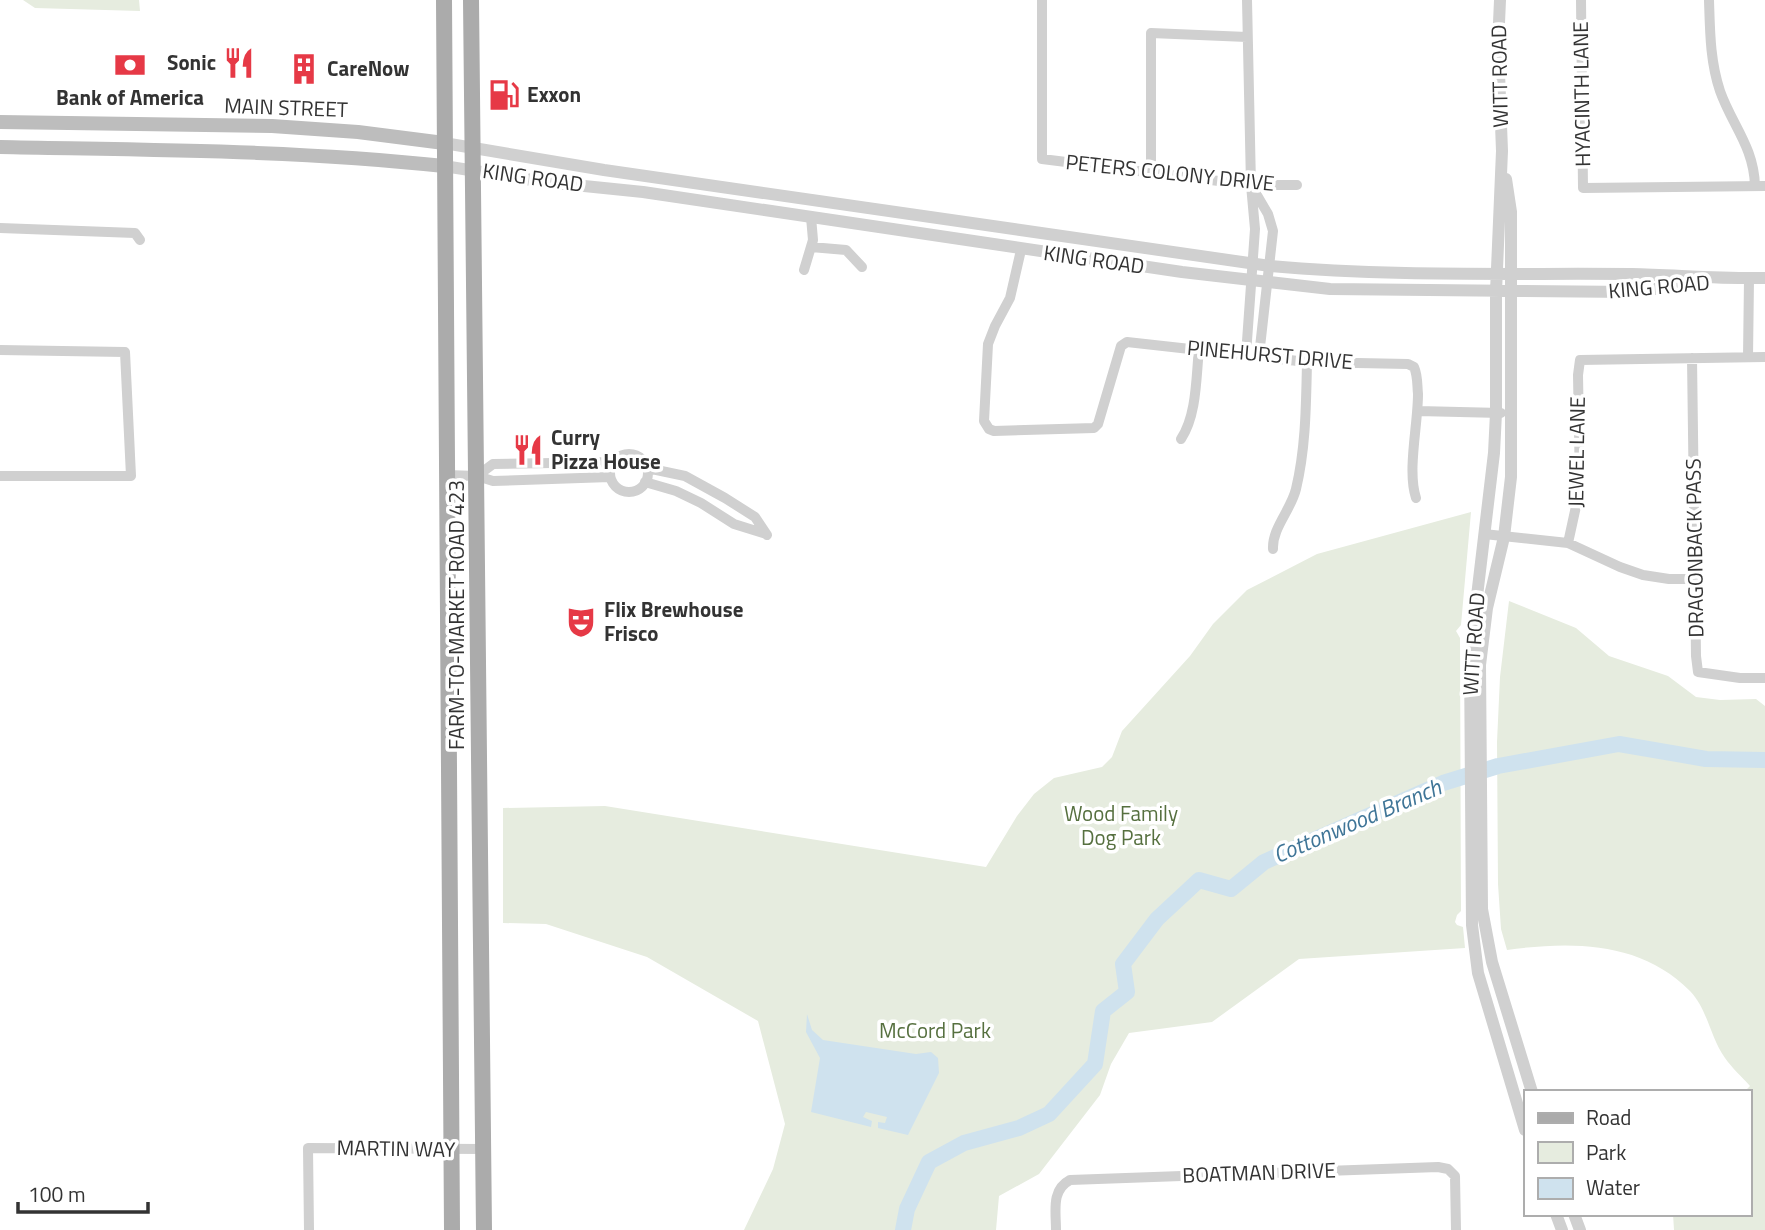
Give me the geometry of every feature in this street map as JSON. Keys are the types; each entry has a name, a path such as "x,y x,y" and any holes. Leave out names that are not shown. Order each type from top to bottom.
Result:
{"main road":[{"name":"FARM-TO-MARKET ROAD 423","path":"443,0 452,1230"},
{"name":"FARM-TO-MARKET ROAD 423","path":"471,0 484,1230"},
{"name":"MAIN STREET","path":"0,122 272,126 444,142"},
{"path":"0,147 127,148 363,157 443,166"}],"street":[{"name":"PETERS COLONY DRIVE","path":"1042,0 1042,159 1251,185 1297,186"},
{"path":"1246,355 1255,229 1251,185 1247,0"},
{"name":"WITT ROAD","path":"1500,0 1498,46 1502,151 1496,292 1496,413 1476,644 1472,925 1478,973 1524,1127"},
{"name":"HYACINTH LANE","path":"1581,0 1583,188 1760,186"},
{"path":"1709,0 1710,42 1717,79 1725,103 1751,153 1760,186"},
{"path":"1151,172 1151,33 1247,37"},
{"name":"KING ROAD","path":"444,142 604,170 1270,267 1331,272 1632,274 1749,279"},
{"name":"WITT ROAD","path":"1476,644 1504,537 1511,477 1511,212 1502,151"},
{"name":"KING ROAD","path":"443,166 811,217 1021,250 1330,289 1631,292 1765,278"},
{"path":"602,188 604,170"},
{"path":"1251,185 1268,214 1273,231 1259,356"},
{"path":"804,270 813,240 813,200"},
{"path":"0,228 113,231 135,233 140,240"},
{"path":"1021,250 1024,232"},
{"path":"811,247 846,250 862,267"},
{"name":"PINEHURST DRIVE","path":"1021,250 1010,298 988,344 984,422 989,429 1094,428 1098,424 1121,346 1125,343 1307,362 1401,363 1414,367 1417,376 1418,411"},
{"path":"1748,357 1749,279"},
{"path":"1181,439 1188,429 1199,349"},
{"path":"0,350 125,352 131,476 0,476"},
{"path":"1692,358 1765,357"},
{"name":"JEWEL LANE","path":"1568,543 1580,488 1580,360 1692,358"},
{"name":"DRAGONBACK PASS","path":"1692,358 1698,671 1740,678 1765,678"},
{"path":"1273,550 1275,532 1296,492 1301,466 1307,362"},
{"path":"1416,498 1412,480 1418,411 1512,413"},
{"path":"645,482 676,491 734,524 767,535 755,517 725,498 685,476 647,468 640,458 634,455 622,455 613,463 610,477 617,488 629,492 641,487 645,482 647,468"},
{"path":"477,476 493,464 613,463"},
{"path":"446,475 477,476 493,481 610,477"},
{"path":"1485,534 1568,543 1643,575 1696,579"},
{"name":"WITT ROAD","path":"1475,840 1487,943 1531,1090"},
{"name":"MARTIN WAY","path":"309,1230 309,1148 483,1149"},
{"name":"BOATMAN DRIVE","path":"1056,1230 1056,1194 1061,1185 1070,1180 1438,1167 1448,1169 1455,1176 1456,1230"}],"green space":[{"path":"23,0 139,0 140,11 35,8"},
{"name":"McCord Park","path":"1471,512 1461,625 1456,631 1460,638 1461,911 1455,922 1463,927 1465,948 1299,959 1212,1022 1129,1033 1111,1064 1100,1095 1039,1174 999,1196 996,1230 744,1230 773,1169 785,1124 758,1021 647,957 546,924 503,923 503,808 605,806 986,867 1017,816 1034,794 1054,778 1102,767 1112,757 1122,731 1190,656 1213,624 1247,590 1317,554"},
{"path":"1509,601 1576,628 1609,656 1668,676 1696,697 1720,700 1756,699 1765,706 1765,1230 1674,1230 1673,1216 1751,1216 1751,1090 1746,1090 1750,1086 1725,1058 1701,1007 1690,991 1650,962 1604,948 1556,946 1507,950 1501,929 1498,884 1497,742 1500,677"}],"water":[{"path":"807,1014 812,1030 823,1040 916,1054 931,1052 938,1058 939,1073 908,1135 878,1128 878,1122 885,1123 887,1117 866,1112 863,1117 872,1121 871,1127 811,1112 820,1058 806,1032"}],"waterway":[{"name":"Cottonwood Branch","path":"903,1230 907,1209 929,1162 964,1143 1019,1128 1049,1114 1095,1064 1103,1011 1127,992 1123,964 1157,919 1199,880 1231,889 1264,862 1443,783 1498,766 1619,744 1706,759 1765,760"}],"place":[{"name":"Sonic","path":"239,63"},
{"name":"Bank of America","path":"130,65"},
{"name":"CareNow","path":"304,69"},
{"name":"Exxon","path":"504,95"},
{"name":"Curry Pizza House","path":"528,450"},
{"name":"Flix Brewhouse Frisco","path":"581,622"}],"park label":[{"name":"Wood Family Dog Park","path":"1121,826"}]}
